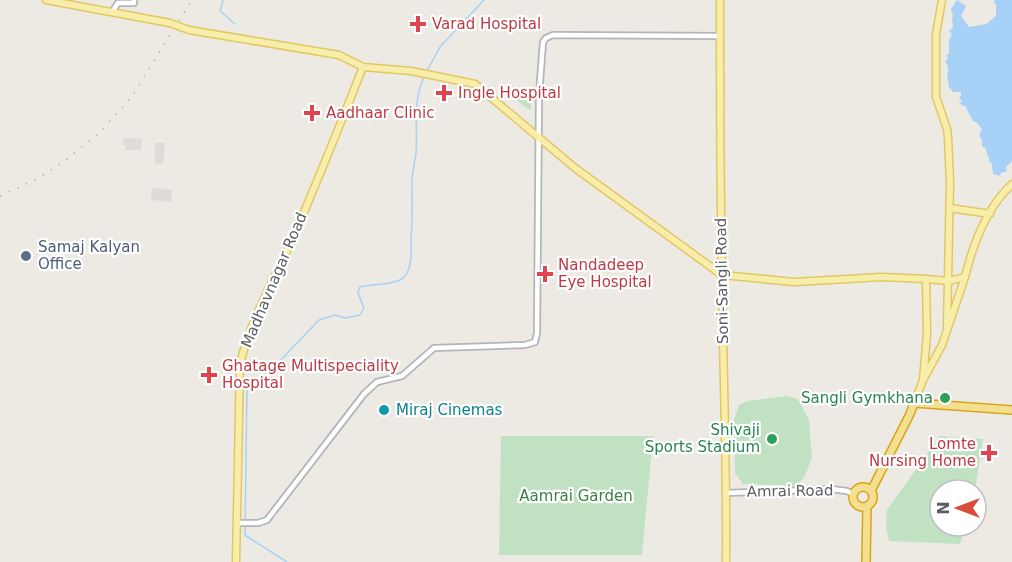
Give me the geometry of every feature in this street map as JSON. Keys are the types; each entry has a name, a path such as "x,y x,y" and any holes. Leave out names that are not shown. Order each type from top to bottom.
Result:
{"highway":[{"path":"866,562 867,506 873,498 871,491 914,403 1012,410"},
{"path":"867,506 861,507 856,504 853,494 862,487 871,491"}],"main road":[{"path":"46,0 170,23 189,30 339,55 363,66 419,73 475,84 575,168 722,275 794,282 882,278 949,281 965,277"},
{"name":"Soni-Sangli Road","path":"720,0 726,562"},
{"path":"942,0 936,34 936,97 947,129 950,208 947,327"},
{"name":"Madhavnagar Road","path":"236,562 242,522 240,364 243,351 295,234 363,66"},
{"path":"914,403 923,380 942,345 965,277 971,251 999,196 1012,184"},
{"path":"950,208 990,214"},
{"path":"923,380 927,334 926,279"}],"street":[{"path":"112,12 118,3 134,3 134,0"},
{"path":"242,522 258,524 267,520 364,394 377,382 402,376 434,348 525,345 535,342 537,333 540,81 543,42 546,38 553,35 720,36"},
{"name":"Amrai Road","path":"727,493 831,489 853,494"}],"shaded area":[{"path":"124,138 142,139 141,150 125,150"},
{"path":"155,143 165,143 163,164 155,163"},
{"path":"152,188 172,190 171,202 151,200"}],"green space":[{"path":"501,88 531,94 531,109 529,110"},
{"name":"Shivaji Sports Stadium","path":"786,396 798,399 809,420 812,458 804,478 795,486 743,484 735,473 734,420 739,405 748,401"},
{"name":"Aamrai Garden","path":"501,436 653,436 642,555 499,555"},
{"path":"940,436 983,439 977,478 928,478 928,538 962,538 960,544 889,541 886,527 887,510"}],"water":[{"path":"957,0 966,6 961,16 969,27 986,24 996,16 996,4 993,2 995,0 1012,0 1012,161 1006,167 1007,171 1001,173 1000,176 993,174 992,164 988,160 990,158 985,147 982,147 979,135 982,129 973,121 965,106 959,104 962,101 959,98 961,92 953,92 949,87 947,74 949,70 945,61 948,59 946,55 949,54 949,40 952,35 949,30 953,27 951,9"}],"waterway":[{"path":"223,0 220,11 235,24"},
{"path":"427,71 440,47 484,0"},
{"path":"287,562 245,535 247,389 276,365 319,320 335,315 345,318 360,315 364,308 358,293 360,287 396,282 407,273 411,258 412,178 416,153 417,104 425,75"}],"railway":[{"path":"0,196 37,179 66,160 100,132 131,98 192,0"}],"place":[{"name":"Varad Hospital","path":"418,24"},
{"name":"Ingle Hospital","path":"444,93"},
{"name":"Aadhaar Clinic","path":"312,113"},
{"name":"Samaj Kalyan Office","path":"26,256"},
{"name":"Nandadeep Eye Hospital","path":"545,274"},
{"name":"Ghatage Multispeciality Hospital","path":"209,375"},
{"name":"Sangli Gymkhana","path":"945,398"},
{"name":"Miraj Cinemas","path":"384,410"},
{"name":"Shivaji Sports Stadium","path":"772,439"},
{"name":"Lomte Nursing Home","path":"989,453"}]}
